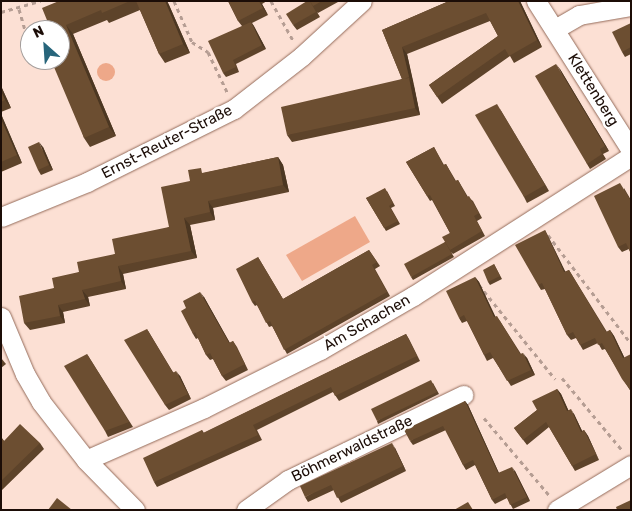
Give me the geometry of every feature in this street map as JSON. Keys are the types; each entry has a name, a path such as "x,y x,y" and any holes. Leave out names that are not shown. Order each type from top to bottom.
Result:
{"street":[{"name":"Ernst-Reuter-Straße","path":"1,217 87,182 234,108 302,56 362,1"},
{"name":"Klettenberg","path":"536,1 631,150"},
{"path":"555,29 579,15 631,6"},
{"name":"Am Schachen","path":"86,460 204,408 320,350 463,265 534,216 631,156"},
{"path":"1,317 25,374 41,402 86,460 135,510"},
{"name":"Böhmerwaldstraße","path":"246,510 288,480 463,395"},
{"path":"558,509 628,459"}],"path":[{"path":"1,12 19,9 40,1"},
{"path":"174,1 192,42 208,52 234,108"},
{"path":"271,1 302,56"},
{"path":"19,9 22,20"},
{"path":"534,216 630,341"},
{"path":"463,265 555,379"},
{"path":"562,378 628,459"},
{"path":"484,418 558,509"}],"shaded area":[{"path":"106,63 112,66 115,72 112,78 106,81 100,78 97,72 100,66"},
{"path":"355,216 370,242 302,281 286,255"}],"building":[{"path":"59,1 130,1 102,13 101,10 70,23 70,20 47,20 42,8"},
{"path":"136,1 165,1 183,44 159,54"},
{"path":"228,1 259,1 263,8 238,21"},
{"path":"310,1 316,12 293,25 286,14"},
{"path":"310,1 322,1 313,6"},
{"path":"449,1 518,1 537,40 509,56 505,49 437,97 429,85 498,36 486,13 402,47 409,77 404,79 409,78 415,108 287,135 281,107 402,79 382,30"},
{"path":"251,22 262,45 233,60 236,67 223,73 208,41"},
{"path":"631,23 631,47 622,52 612,32"},
{"path":"70,34 109,127 84,138 55,70 70,70"},
{"path":"556,64 605,146 600,149 602,154 587,164 535,76"},
{"path":"1,91 5,100 1,102"},
{"path":"497,104 545,185 524,197 475,115"},
{"path":"1,119 17,155 1,162"},
{"path":"39,142 49,165 38,170 28,147"},
{"path":"434,147 443,165 446,164 455,181 458,180 467,197 469,196 479,213 474,216 482,231 450,250 442,237 450,233 430,195 427,196 406,162"},
{"path":"278,157 283,185 208,201 210,212 184,218 191,251 118,266 121,281 82,290 85,299 58,305 60,316 24,323 19,296 54,288 52,278 79,272 77,262 115,254 112,239 169,227 161,187 190,181 188,170 201,168 202,173"},
{"path":"620,183 631,201 631,254 626,243 618,247 594,196"},
{"path":"385,188 393,203 389,206 398,221 384,228 366,198"},
{"path":"545,230 564,272 569,270 606,332 610,330 623,358 631,354 631,391 602,343 598,345 595,338 580,345 573,332 567,335 542,283 538,285 515,245"},
{"path":"445,242 452,254 411,277 404,264"},
{"path":"369,250 377,262 372,265 387,292 284,350 270,321 266,323 255,301 252,302 236,269 258,257 283,299"},
{"path":"494,264 500,276 488,282 483,270"},
{"path":"475,277 494,317 497,316 520,354 523,353 531,370 507,381 490,352 484,355 464,315 459,318 446,291"},
{"path":"200,292 229,343 233,341 245,364 222,376 210,353 206,355 195,332 193,334 181,311 186,308 183,301"},
{"path":"147,329 173,373 176,371 188,394 165,405 124,340"},
{"path":"406,334 417,356 335,396 331,387 253,425 258,435 154,482 143,458 202,430 203,433"},
{"path":"87,354 129,422 105,431 64,366"},
{"path":"431,380 437,392 377,421 371,409"},
{"path":"557,389 567,411 571,409 581,432 584,430 596,454 572,466 546,422 523,440 514,428 537,410 532,401"},
{"path":"465,401 498,473 512,467 527,497 510,505 505,493 492,500 473,460 463,465 443,426 410,441 404,430"},
{"path":"20,424 40,443 1,481 1,437 4,441"},
{"path":"392,443 403,466 337,498 331,485 305,497 300,486"},
{"path":"57,498 72,510 48,510"},
{"path":"631,500 631,510 617,510 616,507"},
{"path":"468,502 473,510 454,510"}]}
